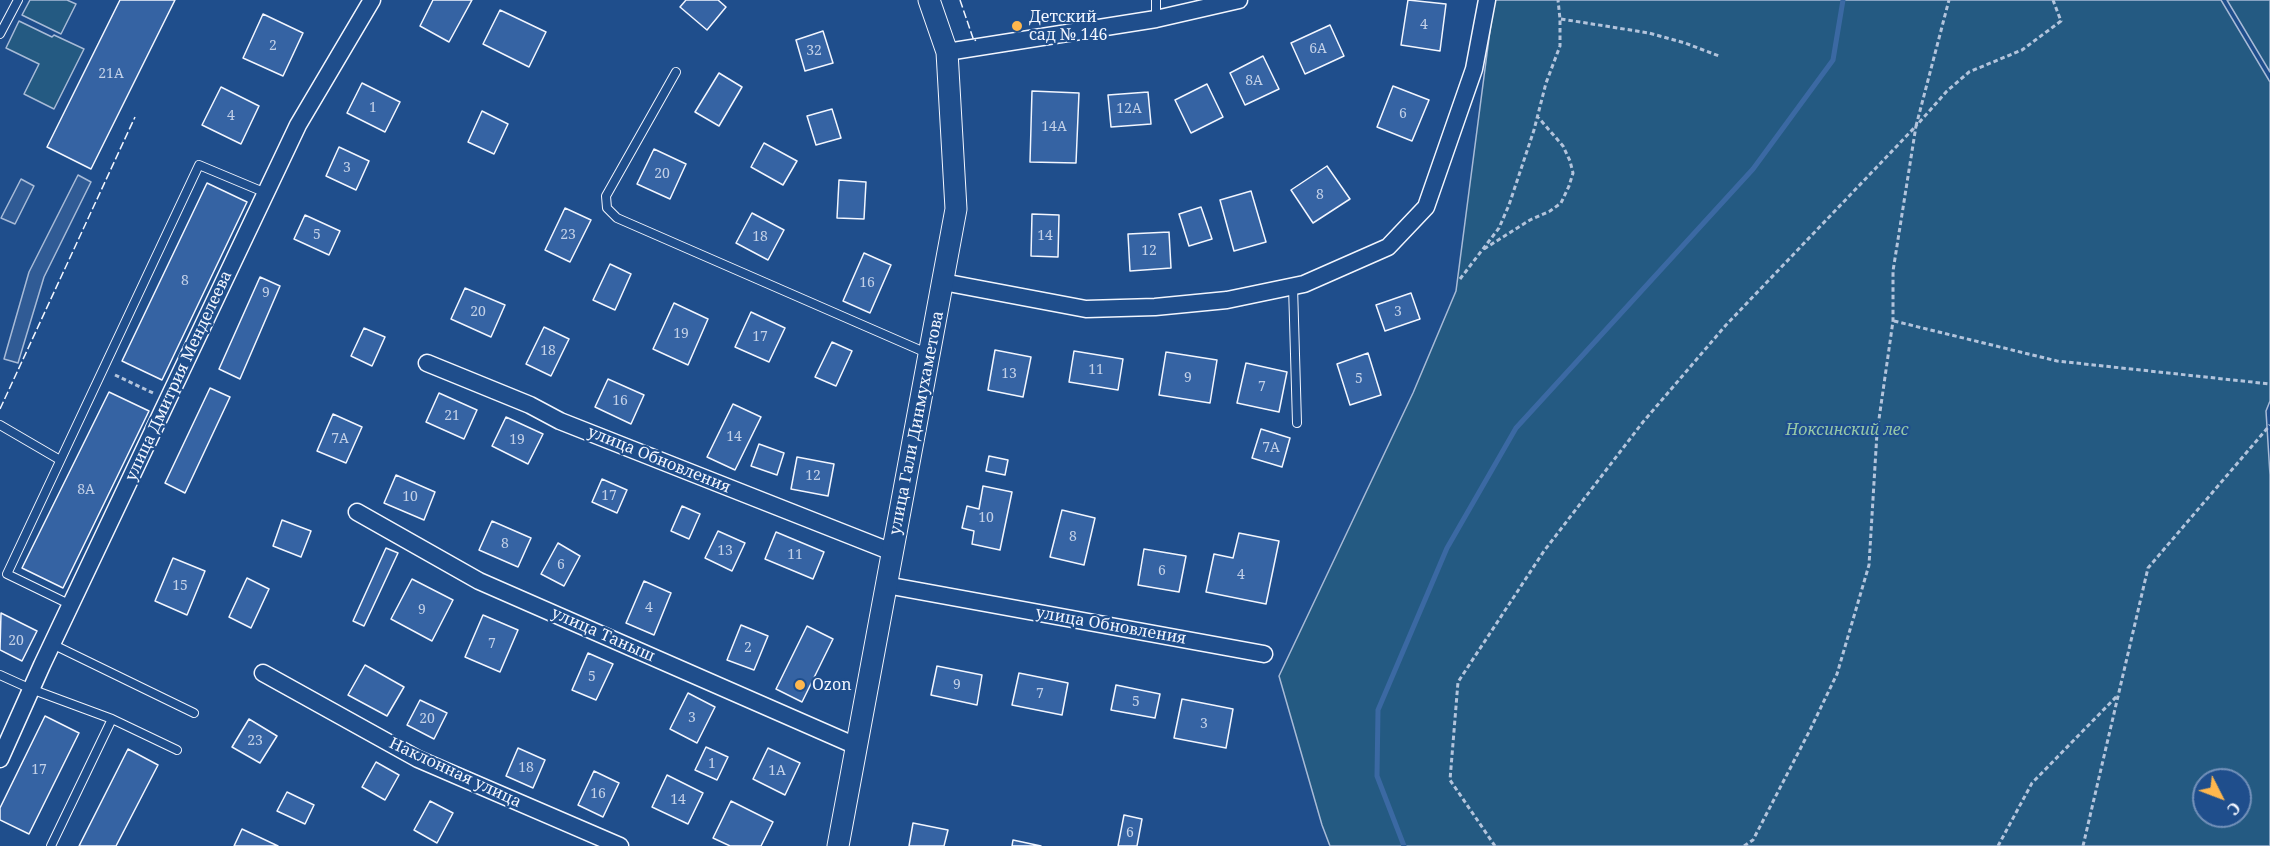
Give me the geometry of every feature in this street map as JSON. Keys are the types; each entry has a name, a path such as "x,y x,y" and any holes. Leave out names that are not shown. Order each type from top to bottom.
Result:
{"street":[{"name":"улица Дмитрия Менделеева","path":"0,759 52,644 298,125 372,0"},
{"name":"улица Гали Динмухаметова","path":"838,846 956,209 947,52 929,0"},
{"path":"947,52 1156,19 1239,0"},
{"path":"943,282 1086,309 1155,307 1227,300 1304,284 1388,247 1426,207 1474,69 1487,0"},
{"name":"улица Обновления","path":"427,363 530,405 560,422 892,552"},
{"name":"улица Таныш","path":"357,512 479,581 856,746"},
{"name":"улица Обновления","path":"886,585 1264,654"},
{"name":"Наклонная улица","path":"263,673 418,759 620,846"}],"lane":[{"path":"0,34 18,0"},
{"path":"1156,0 1156,19"},
{"path":"675,72 606,196 607,208 617,218 929,354"},
{"path":"71,605 7,574 199,165 266,193"},
{"path":"1293,286 1297,423"},
{"path":"0,425 60,460"},
{"path":"52,644 194,713"},
{"path":"0,675 112,719 177,750"},
{"path":"51,846 112,719"}],"path":[{"path":"1460,279 1499,228 1509,205 1546,82 1560,46 1558,0"},
{"path":"1744,846 1753,840 1837,675 1869,565 1877,433 1893,321 1893,271 1916,126 1949,0"},
{"path":"1495,846 1450,780 1458,682 1544,551 1643,422 1726,325 1947,91 1969,72 2022,50 2061,21 2053,0"},
{"path":"1560,19 1649,33 1719,56"},
{"path":"1480,252 1561,203 1569,186 1573,173 1570,161 1563,146 1537,116"},
{"path":"1893,321 2057,361 2270,384"},
{"path":"103,369 160,397"},
{"path":"2083,846 2148,568 2270,425"},
{"path":"1998,846 2032,783 2118,696"}],"green space":[{"path":"30,0 67,0 76,4 61,34 22,15"},
{"name":"Ноксинский лес","path":"1494,0 2221,0 2270,82 2270,401 2266,411 2270,475 2270,846 1330,846 1279,676 1413,393 1456,291"},
{"path":"2227,0 2270,0 2270,72"},
{"path":"19,21 84,49 54,109 24,94 39,64 6,48"}],"shaded area":[{"path":"78,175 91,182 44,277 18,363 4,359 29,272"},
{"path":"21,179 34,186 15,224 1,218"}],"building":[{"path":"120,0 175,0 91,169 47,147"},
{"path":"433,0 472,0 449,42 420,26"},
{"path":"686,0 718,0 726,7 707,30 680,7"},
{"path":"1408,0 1446,4 1440,51 1401,45"},
{"path":"500,10 546,32 529,67 483,44"},
{"path":"263,14 303,33 283,76 243,58"},
{"path":"1330,25 1344,56 1305,74 1291,43"},
{"path":"823,31 833,63 805,71 796,40"},
{"path":"1263,56 1279,89 1245,105 1230,73"},
{"path":"719,73 742,87 719,126 695,112"},
{"path":"362,83 400,102 385,132 347,113"},
{"path":"1207,84 1223,117 1191,133 1175,100"},
{"path":"1393,86 1429,100 1412,141 1377,127"},
{"path":"221,87 259,106 241,144 202,125"},
{"path":"1032,91 1079,93 1076,163 1030,162"},
{"path":"1148,92 1151,124 1111,127 1108,95"},
{"path":"832,109 841,138 816,145 807,116"},
{"path":"482,111 508,124 494,154 468,142"},
{"path":"764,143 797,161 783,185 751,167"},
{"path":"339,147 369,161 356,190 326,176"},
{"path":"654,149 686,164 670,199 637,184"},
{"path":"1327,166 1350,199 1313,223 1291,190"},
{"path":"839,180 866,182 864,219 837,218"},
{"path":"207,183 247,202 162,380 122,361"},
{"path":"1251,191 1266,242 1234,251 1220,200"},
{"path":"1201,207 1212,239 1189,246 1179,214"},
{"path":"565,208 591,220 570,262 545,250"},
{"path":"752,213 784,230 768,260 736,243"},
{"path":"1032,214 1059,215 1058,257 1031,256"},
{"path":"305,215 340,231 329,255 294,239"},
{"path":"1169,232 1171,268 1130,271 1128,234"},
{"path":"864,253 891,265 870,313 843,301"},
{"path":"610,264 631,274 615,310 593,300"},
{"path":"260,277 280,286 240,379 219,369"},
{"path":"465,288 505,305 491,337 451,319"},
{"path":"1411,293 1420,319 1385,331 1376,305"},
{"path":"674,303 708,319 688,365 653,349"},
{"path":"751,312 785,328 769,362 735,347"},
{"path":"544,327 569,339 551,376 526,364"},
{"path":"364,328 385,337 372,366 351,356"},
{"path":"832,342 852,351 836,386 815,377"},
{"path":"995,350 1031,357 1023,397 988,390"},
{"path":"1074,351 1123,359 1118,390 1069,382"},
{"path":"1166,352 1217,360 1210,403 1159,395"},
{"path":"1368,353 1381,395 1350,405 1337,364"},
{"path":"1246,363 1287,372 1279,412 1237,403"},
{"path":"608,379 644,395 631,424 595,407"},
{"path":"210,388 230,397 185,493 165,483"},
{"path":"109,392 149,411 63,588 22,568"},
{"path":"439,393 477,410 464,439 426,422"},
{"path":"733,404 761,417 735,470 707,457"},
{"path":"333,414 362,427 346,463 317,451"},
{"path":"506,417 543,434 528,464 492,446"},
{"path":"1261,429 1290,438 1282,467 1252,458"},
{"path":"759,444 784,453 777,475 751,466"},
{"path":"989,456 1008,460 1005,475 986,471"},
{"path":"797,457 834,464 828,496 791,489"},
{"path":"396,475 435,492 424,520 384,503"},
{"path":"602,479 627,490 617,513 592,502"},
{"path":"983,486 1012,492 1000,550 972,544 974,531 962,528 967,506 979,509"},
{"path":"682,506 700,514 689,539 671,531"},
{"path":"1062,510 1095,518 1084,565 1050,557"},
{"path":"282,520 311,531 301,557 273,546"},
{"path":"492,521 531,538 518,567 479,550"},
{"path":"718,531 745,543 732,571 705,558"},
{"path":"776,532 824,552 813,579 765,559"},
{"path":"1239,533 1279,541 1266,604 1206,592 1214,554 1233,558"},
{"path":"558,543 580,556 564,586 541,574"},
{"path":"386,548 398,553 364,626 353,621"},
{"path":"1144,549 1186,556 1179,592 1138,585"},
{"path":"173,558 205,571 187,615 155,601"},
{"path":"247,578 269,589 251,628 229,617"},
{"path":"412,579 453,600 432,641 391,619"},
{"path":"644,581 671,593 654,635 626,623"},
{"path":"1,613 37,631 22,661 0,650"},
{"path":"483,615 518,630 500,672 465,657"},
{"path":"741,625 768,636 754,670 727,660"},
{"path":"807,626 833,639 802,702 776,689"},
{"path":"588,653 613,664 596,700 572,690"},
{"path":"365,665 404,687 387,716 348,695"},
{"path":"937,666 982,675 977,705 931,695"},
{"path":"1019,673 1068,683 1062,715 1012,705"},
{"path":"1116,685 1160,694 1155,718 1111,710"},
{"path":"688,693 715,707 697,743 670,729"},
{"path":"1182,699 1233,709 1226,748 1174,738"},
{"path":"420,700 447,713 434,739 407,725"},
{"path":"45,716 79,733 29,834 0,820 0,808"},
{"path":"249,719 277,736 260,763 232,747"},
{"path":"706,747 728,757 717,780 695,770"},
{"path":"518,748 545,760 533,788 506,776"},
{"path":"768,748 800,763 785,795 753,779"},
{"path":"128,749 158,765 116,846 79,846"},
{"path":"376,762 399,775 385,800 362,787"},
{"path":"594,771 619,783 603,817 578,805"},
{"path":"667,775 703,793 688,824 652,807"},
{"path":"287,792 314,805 305,824 277,811"},
{"path":"430,801 453,813 437,843 414,830"},
{"path":"731,801 773,822 761,846 730,846 713,838"},
{"path":"1124,815 1142,819 1137,846 1118,846"},
{"path":"913,823 948,830 944,846 909,846"},
{"path":"242,829 278,846 234,846"},
{"path":"1013,840 1041,846 1012,846"}],"waterway":[{"path":"1404,846 1377,776 1378,710 1447,548 1516,428 1753,169 1833,60 1843,0"}],"fence":[{"path":"960,0 974,41 976,40"},
{"path":"0,409 135,117"}],"place":[{"name":"Детский сад № 146","path":"1017,26"},
{"name":"Ozon","path":"800,685"}]}
